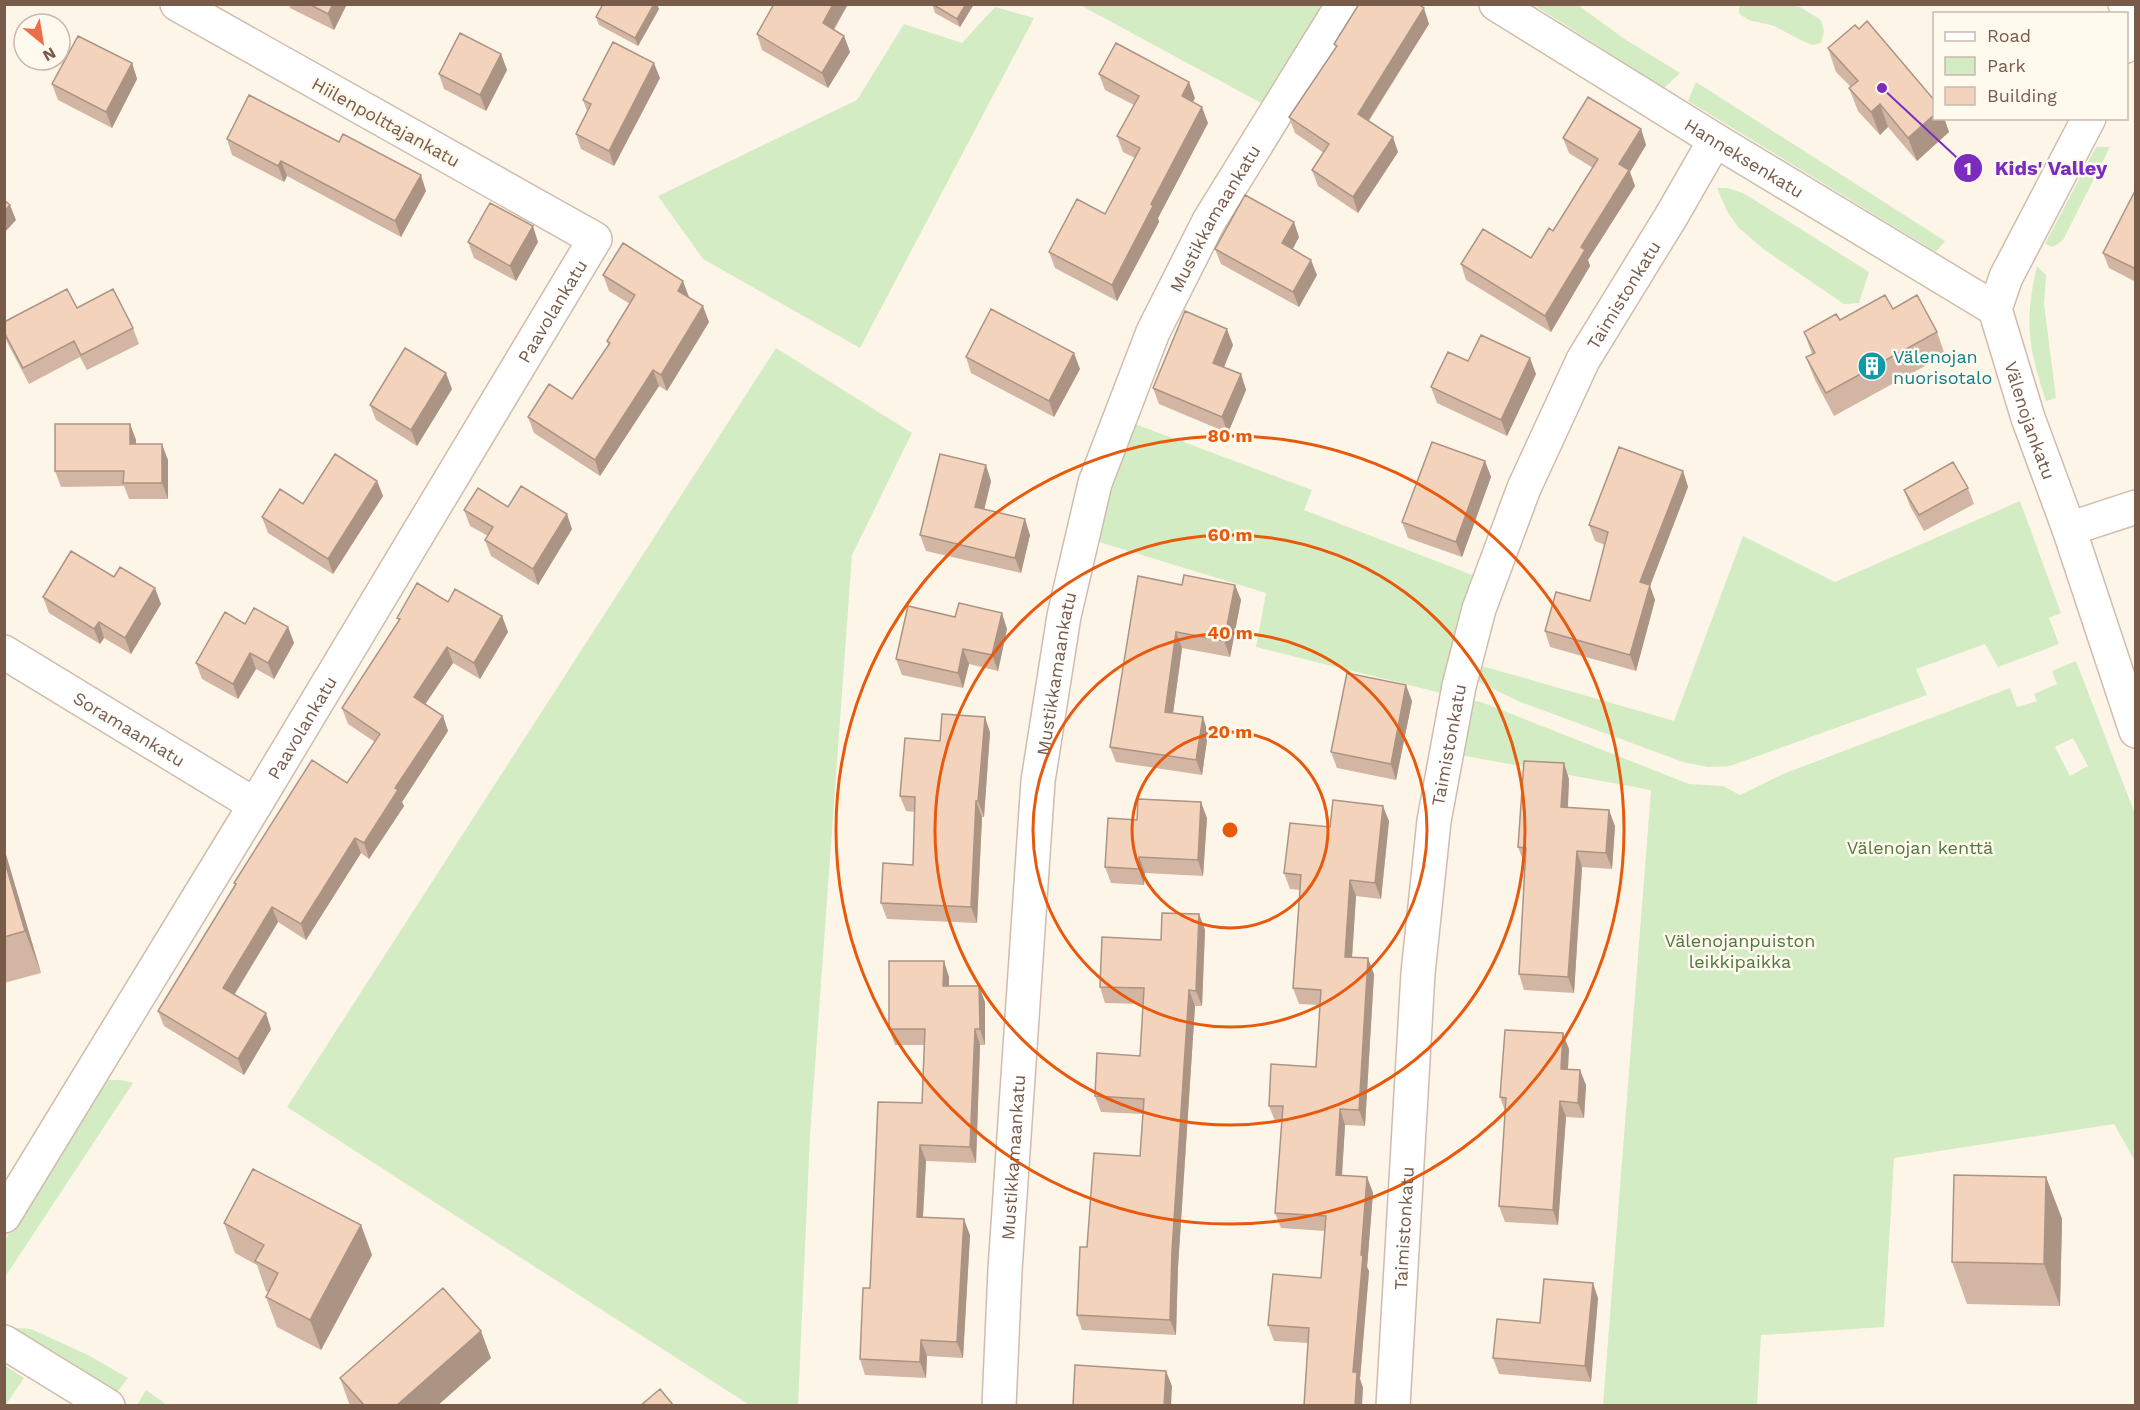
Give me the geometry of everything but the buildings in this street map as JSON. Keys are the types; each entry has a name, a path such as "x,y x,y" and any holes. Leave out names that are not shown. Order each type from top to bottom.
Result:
{"street":[{"name":"Hiilenpolttajankatu","path":"177,4 594,239"},
{"name":"Mustikkamaankatu","path":"999,1406 1005,1270 1038,781 1064,616 1095,483 1153,332 1209,221 1343,4"},
{"name":"Hanneksenkatu","path":"1496,4 1715,140 1995,309"},
{"path":"2125,4 2136,10"},
{"path":"2128,44 2136,29"},
{"path":"1995,309 2006,277 2088,120"},
{"name":"Taimistonkatu","path":"1393,1406 1418,973 1434,821 1459,686 1476,620 1524,488 1583,360 1715,140"},
{"name":"Paavolankatu","path":"4,1216 255,805 594,239"},
{"name":"Välenojankatu","path":"1995,309 2028,418 2069,529 2136,731"},
{"path":"2069,529 2136,507"},
{"name":"Soramaankatu","path":"4,652 255,805"},
{"path":"4,1342 108,1406"}],"green space":[{"path":"1080,5 1323,5 1263,104"},
{"path":"1534,5 1578,5 1623,38 1680,73 1664,88"},
{"path":"1742,5 1800,7 1821,20 1824,31 1821,43 1812,45 1774,26 1751,21 1739,13 1739,7"},
{"path":"995,7 1034,18 860,348 703,259 658,196 857,100 904,24 962,43"},
{"path":"1696,82 1945,241 1936,252 1688,101"},
{"path":"2096,147 2110,147 2063,240 2053,247 2045,244"},
{"path":"1717,188 1728,188 1745,194 1869,272 1859,303 1844,304 1762,248 1738,227 1727,211"},
{"path":"2037,266 2046,275 2044,304 2056,398 2046,401 2035,365 2029,319"},
{"path":"776,348 912,433 852,555 810,1135 798,1405 751,1406 287,1107"},
{"path":"1135,424 1312,490 1304,510 1475,576 1441,693 1256,647 1266,593 1096,541 1106,498"},
{"path":"2020,501 2061,613 2049,618 2059,644 1998,667 1985,644 1916,669 1927,695 1730,766 1708,767 1683,762 1518,701 1477,681 1482,666 1674,721 1743,536 1835,582"},
{"path":"2076,661 2135,814 2135,1161 2114,1124 1894,1158 1884,1327 1761,1335 1757,1405 1603,1405 1651,790 1460,755 1472,705 1475,701 1481,702 1689,784 1723,786 1740,795 1783,774 2010,688 2017,707 2037,701 2034,694 2057,684 2052,671","holes":["2073,738 2088,766 2070,776 2055,747"]},
{"path":"103,1080 133,1083 5,1277 5,1240"},
{"path":"7,1327 31,1329 88,1355 128,1378 115,1395"},
{"path":"4,1365 24,1378 5,1406 4,1405"},
{"path":"146,1390 167,1405 137,1405"}],"place":[{"name":"Kids' Valley","path":"1882,88"},
{"name":"Välenojan nuorisotalo","path":"1872,366"}],"park label":[{"name":"Välenojan kenttä","path":"1920,847"},
{"name":"Välenojanpuiston leikkipaikka","path":"1740,950"}]}
